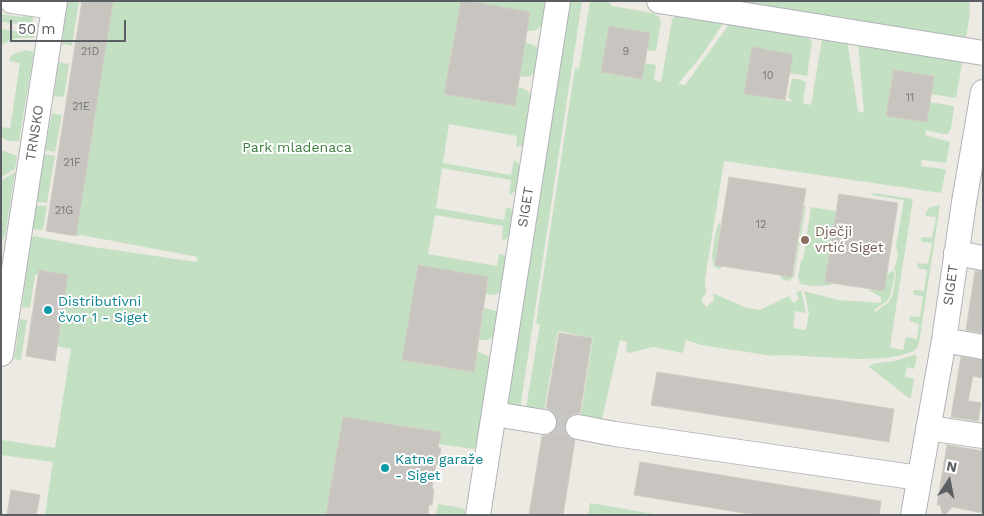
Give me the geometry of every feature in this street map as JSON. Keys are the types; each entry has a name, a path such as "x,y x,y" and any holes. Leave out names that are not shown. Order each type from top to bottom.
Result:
{"street":[{"name":"TRNSKO","path":"1,354 8,257 54,4 12,1"},
{"name":"SIGET","path":"478,515 558,1"},
{"path":"659,1 983,53"},
{"name":"SIGET","path":"913,515 944,340 956,253 983,92"},
{"path":"956,253 983,258"},
{"path":"944,340 983,347"},
{"path":"494,414 544,422"},
{"path":"578,427 919,478"},
{"path":"928,428 983,436"}],"green space":[{"path":"67,1 79,1 72,46 62,44"},
{"name":"Park mladenaca","path":"113,1 461,1 444,94 514,106 518,87 527,90 532,97 524,145 516,147 517,136 449,124 443,163 511,175 514,160 522,168 518,190 509,195 511,180 442,168 436,208 504,220 506,208 510,208 513,212 510,236 505,240 502,239 503,226 435,215 428,254 497,266 499,254 503,255 506,257 501,292 493,295 486,294 488,277 418,265 402,360 474,372 477,351 490,357 477,446 473,449 439,444 441,432 344,417 326,515 45,515 53,462 1,455 2,440 55,448 71,349 57,346 68,275 39,270 38,275 35,275 30,308 22,307 31,238 34,236 196,262 198,257 81,235 76,236"},
{"path":"468,1 547,1 543,25 536,30 527,31 530,12"},
{"path":"570,1 582,1 520,409 511,406 507,400"},
{"path":"590,1 608,1 612,6 652,13 658,16 661,21 656,51 647,50 649,33 609,26 602,72 641,79 644,63 656,65 654,80 661,82 672,20 679,12 728,16 702,55 678,84 685,85 730,23 808,38 812,42 807,76 789,73 792,54 752,48 745,94 793,102 788,97 792,79 798,79 806,82 803,103 811,105 823,33 846,34 858,111 864,113 858,43 889,42 897,52 936,57 964,53 956,98 931,94 934,76 894,70 887,116 927,122 930,102 954,106 951,128 948,134 926,130 925,135 950,142 946,163 922,160 921,166 946,170 941,193 724,161 705,279 706,293 701,300 706,307 714,300 713,293 744,307 760,310 789,296 793,303 799,299 796,293 801,290 806,313 795,311 793,328 806,330 809,313 804,291 838,300 881,303 881,297 869,289 884,291 886,276 893,270 895,274 890,296 888,300 874,310 875,312 889,302 893,294 896,273 894,269 898,256 896,246 904,200 872,195 873,193 913,199 890,347 903,350 906,337 917,339 919,324 909,320 911,316 920,317 923,296 913,293 914,290 924,291 927,270 918,268 917,265 918,263 928,264 932,243 922,242 921,239 923,237 932,238 936,217 926,216 925,214 931,207 940,205 919,343 914,351 886,358 859,359 773,356 701,345 686,340 683,353 653,347 629,353 626,351 627,342 620,340 600,423 580,420 593,338 558,331 543,417 525,414 540,324 536,323 575,68 579,69"},
{"path":"683,1 970,1 970,13 965,44"},
{"path":"25,7 35,8 31,23 25,25 1,22 1,14 23,17"},
{"path":"1,29 34,34 34,38 16,38 1,45"},
{"path":"525,42 538,47 539,50 535,72 531,76 525,77 520,76"},
{"path":"25,50 34,52 19,141 8,141 1,136 1,127 10,128 20,63 9,61 11,56"},
{"path":"59,62 69,64 64,97 54,96"},
{"path":"52,113 62,115 55,152 45,150"},
{"path":"1,150 17,156 15,169 1,177"},
{"path":"44,154 55,156 47,203 37,202"},
{"path":"15,172 5,236 1,243 1,181"},
{"path":"36,205 47,206 43,230 32,229"},
{"path":"804,206 806,206 794,277 788,281 779,275 793,277"},
{"path":"811,207 836,211 825,282 835,283 830,285 814,286 800,284 798,276 801,261 803,260"},
{"path":"718,223 721,224 715,265 723,266 720,269 714,267 712,256"},
{"path":"484,308 496,311 499,314 495,336 488,340 479,340"},
{"path":"20,319 27,320 21,360 14,359"},
{"path":"914,355 917,356 914,369 907,367 905,377 914,379 911,398 869,367 872,364 894,361"},
{"path":"590,503 659,515 588,515"},
{"path":"438,504 462,508 467,515 436,515"}],"building":[{"path":"82,1 113,1 76,236 46,231"},
{"path":"461,1 530,12 515,106 444,94"},
{"path":"609,26 650,33 642,79 601,72"},
{"path":"752,47 793,54 785,100 744,94"},
{"path":"894,70 934,76 927,122 886,116"},
{"path":"729,177 806,189 792,277 715,265"},
{"path":"839,194 898,203 884,291 825,282"},
{"path":"418,265 488,277 474,372 402,360"},
{"name":"Distributivni čvor 1 - Siget","path":"39,270 68,275 55,361 26,356"},
{"path":"975,271 983,271 983,333 966,330"},
{"path":"559,333 592,338 580,413 573,414 564,425 565,432 575,440 563,515 529,515 542,436 549,435 557,425 557,417 546,408"},
{"path":"961,357 983,360 983,378 973,376 968,401 981,403 978,421 951,417"},
{"path":"657,372 894,409 889,442 651,405"},
{"name":"Katne garaže - Siget","path":"343,417 441,432 438,447 441,448 432,489 434,489 432,505 429,505 428,515 326,515"},
{"path":"947,445 983,451 983,513 952,507 943,515 940,505 937,505"},
{"path":"640,462 881,501 879,515 756,515 634,495"},
{"path":"11,490 40,495 36,515 7,515"}],"tunnel":[{"path":"544,422 578,427"}],"place":[{"name":"Dječji vrtić Siget","path":"805,240"},
{"name":"Distributivni čvor 1 - Siget","path":"48,310"},
{"name":"Katne garaže - Siget","path":"385,468"}]}
